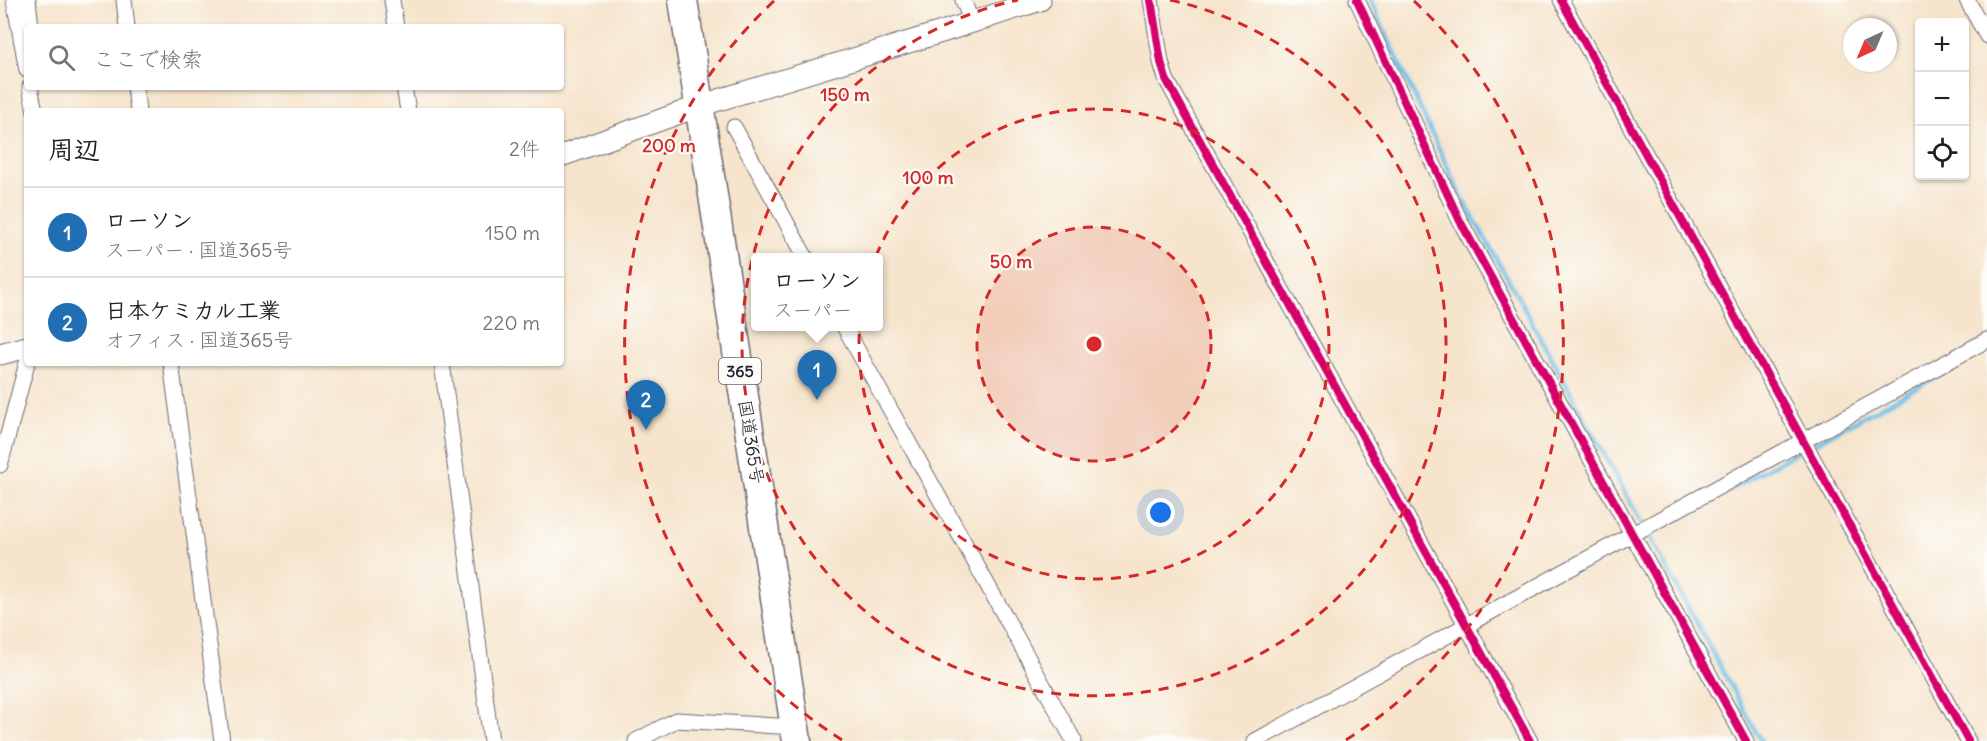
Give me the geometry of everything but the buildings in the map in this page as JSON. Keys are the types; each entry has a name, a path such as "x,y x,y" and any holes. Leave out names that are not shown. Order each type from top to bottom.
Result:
{"highway":[{"name":"国道365号","path":"683,0 796,734"}],"street":[{"path":"14,0 24,54"},
{"path":"28,0 31,24"},
{"path":"124,0 128,24"},
{"path":"392,0 396,24"},
{"path":"963,0 972,23"},
{"path":"564,155 699,106 1040,0"},
{"path":"1151,0 1166,79 1530,741"},
{"path":"1357,0 1460,221 1746,741"},
{"path":"1562,0 1968,741"},
{"path":"1967,0 1987,36"},
{"path":"31,90 34,108"},
{"path":"135,90 138,108"},
{"path":"404,90 408,108"},
{"path":"734,127 803,253"},
{"path":"846,331 1074,741"},
{"path":"1255,741 1987,340"},
{"path":"0,354 24,348"},
{"path":"0,465 26,366"},
{"path":"171,366 222,741"},
{"path":"442,366 491,741"},
{"path":"636,741 676,720 796,734"}],"waterway":[{"path":"1370,0 1460,194 1761,741"},
{"path":"1816,443 1982,351"},
{"path":"1648,535 1799,451"}],"cycle path":[{"path":"1151,0 1166,79 1530,741"},
{"path":"1357,0 1460,221 1746,741"},
{"path":"1561,0 1968,741"}],"place":[{"name":"ローソン","path":"817,400"},
{"name":"日本ケミカル工業","path":"646,430"}]}
